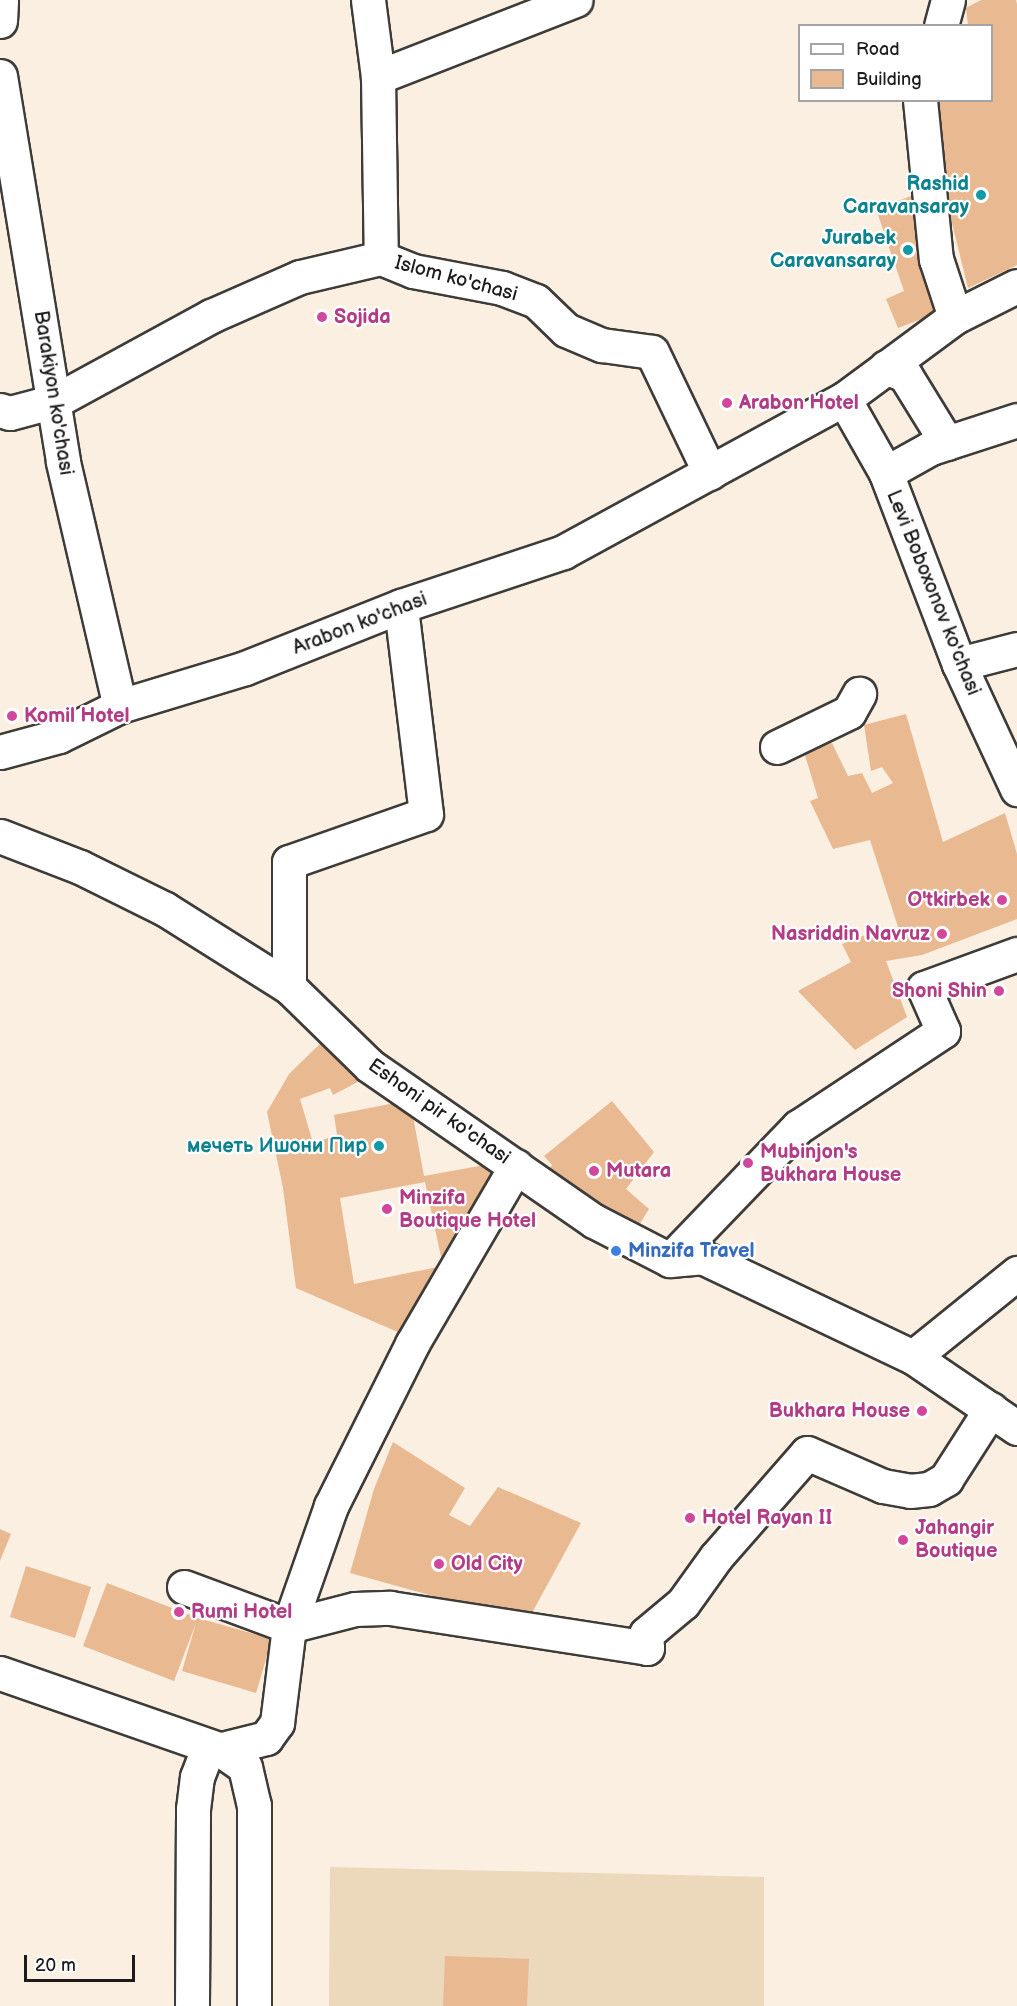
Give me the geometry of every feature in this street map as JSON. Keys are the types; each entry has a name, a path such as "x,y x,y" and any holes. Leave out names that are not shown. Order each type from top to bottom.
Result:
{"street":[{"path":"0,21 1,0"},
{"path":"369,0 378,77 381,258"},
{"path":"378,77 575,0"},
{"path":"942,24 948,0"},
{"name":"Barakiyon ko'chasi","path":"0,76 55,401 63,462 120,706"},
{"path":"920,102 918,108 936,259 955,317"},
{"name":"Islom ko'chasi","path":"0,410 10,413 55,401 221,312 300,277 381,258 413,271 502,288 536,301 566,330 602,345 652,352 710,473"},
{"name":"Arabon ko'chasi","path":"0,752 59,736 120,706 245,668 401,606 563,552 844,399 955,317 1017,286"},
{"path":"886,367 905,375 947,443"},
{"name":"Levi Boboxonov ko'chasi","path":"844,399 886,473 959,664 1017,789"},
{"path":"886,473 947,443 1017,420"},
{"path":"289,987 289,862 426,814 401,606"},
{"path":"959,664 1017,649"},
{"path":"777,747 849,712 859,694"},
{"name":"Eshoni pir ko'chasi","path":"0,836 80,867 165,909 289,987 370,1066 594,1221 670,1260"},
{"path":"670,1260 798,1127 943,1031 924,988 1017,954"},
{"path":"192,2006 193,1809 197,1777 206,1753 266,1738 277,1723 289,1626 331,1506 369,1423 464,1251 516,1166"},
{"path":"670,1260 702,1257 913,1357 1017,1428"},
{"path":"913,1357 1017,1272"},
{"path":"184,1587 289,1626 355,1609 390,1608 646,1648 646,1634 683,1603 716,1557 807,1453 882,1486 910,1491 929,1489 946,1479 991,1409"},
{"path":"0,1674 221,1750 245,1767 254,1805 254,2006"}],"shaded area":[{"path":"330,1867 764,1877 764,2006 329,2006"}],"building":[{"name":"Rashid Caravansaray","path":"981,0 1016,0 1017,4 1017,265 968,288 928,126 939,125 936,102 993,102 993,24 968,24 966,8"},
{"name":"Jurabek Caravansaray","path":"911,196 939,292 932,315 898,328 886,299 904,291 876,209"},
{"path":"906,714 943,842 1005,813 1017,854 1017,919 922,955 886,961 907,1017 855,1050 798,991 851,962 842,944 871,933 877,941 899,930 870,840 833,849 810,801 818,798 804,752 832,743 848,776 862,773 872,793 893,783 882,767 871,771 864,725"},
{"path":"326,1038 369,1076 333,1095 330,1088 300,1099 313,1143 337,1135 334,1115 410,1100 424,1176 501,1162 407,1336 296,1288 283,1188 267,1112 289,1074","holes":["425,1182 443,1266 354,1284 340,1198"]},
{"name":"Mutara","path":"612,1101 654,1152 626,1189 649,1209 634,1233 543,1177 552,1165 544,1156"},
{"path":"393,1442 465,1488 449,1515 470,1526 498,1487 581,1523 527,1622 350,1573 374,1489"},
{"path":"0,1529 11,1534 0,1561"},
{"path":"26,1566 91,1587 75,1638 10,1617"},
{"path":"107,1583 198,1618 272,1639 256,1693 182,1671 196,1623 174,1681 83,1646"},
{"path":"445,1956 529,1959 527,2006 443,2006"}],"place":[{"name":"Rashid Caravansaray","path":"981,195"},
{"name":"Jurabek Caravansaray","path":"908,250"},
{"name":"Sojida","path":"322,317"},
{"name":"Arabon Hotel","path":"727,403"},
{"name":"Komil Hotel","path":"12,716"},
{"name":"O'tkirbek","path":"1002,900"},
{"name":"Nasriddin Navruz","path":"942,934"},
{"name":"Shoni Shin","path":"999,991"},
{"name":"мечеть Ишони Пир","path":"379,1146"},
{"name":"Mubinjon's Bukhara House","path":"748,1163"},
{"name":"Mutara","path":"594,1171"},
{"name":"Minzifa Boutique Hotel","path":"387,1209"},
{"name":"Minzifa Travel","path":"616,1251"},
{"name":"Bukhara House","path":"922,1411"},
{"name":"Hotel Rayan II","path":"690,1518"},
{"name":"Jahangir Boutique","path":"903,1540"},
{"name":"Old City","path":"439,1564"},
{"name":"Rumi Hotel","path":"179,1612"}]}
